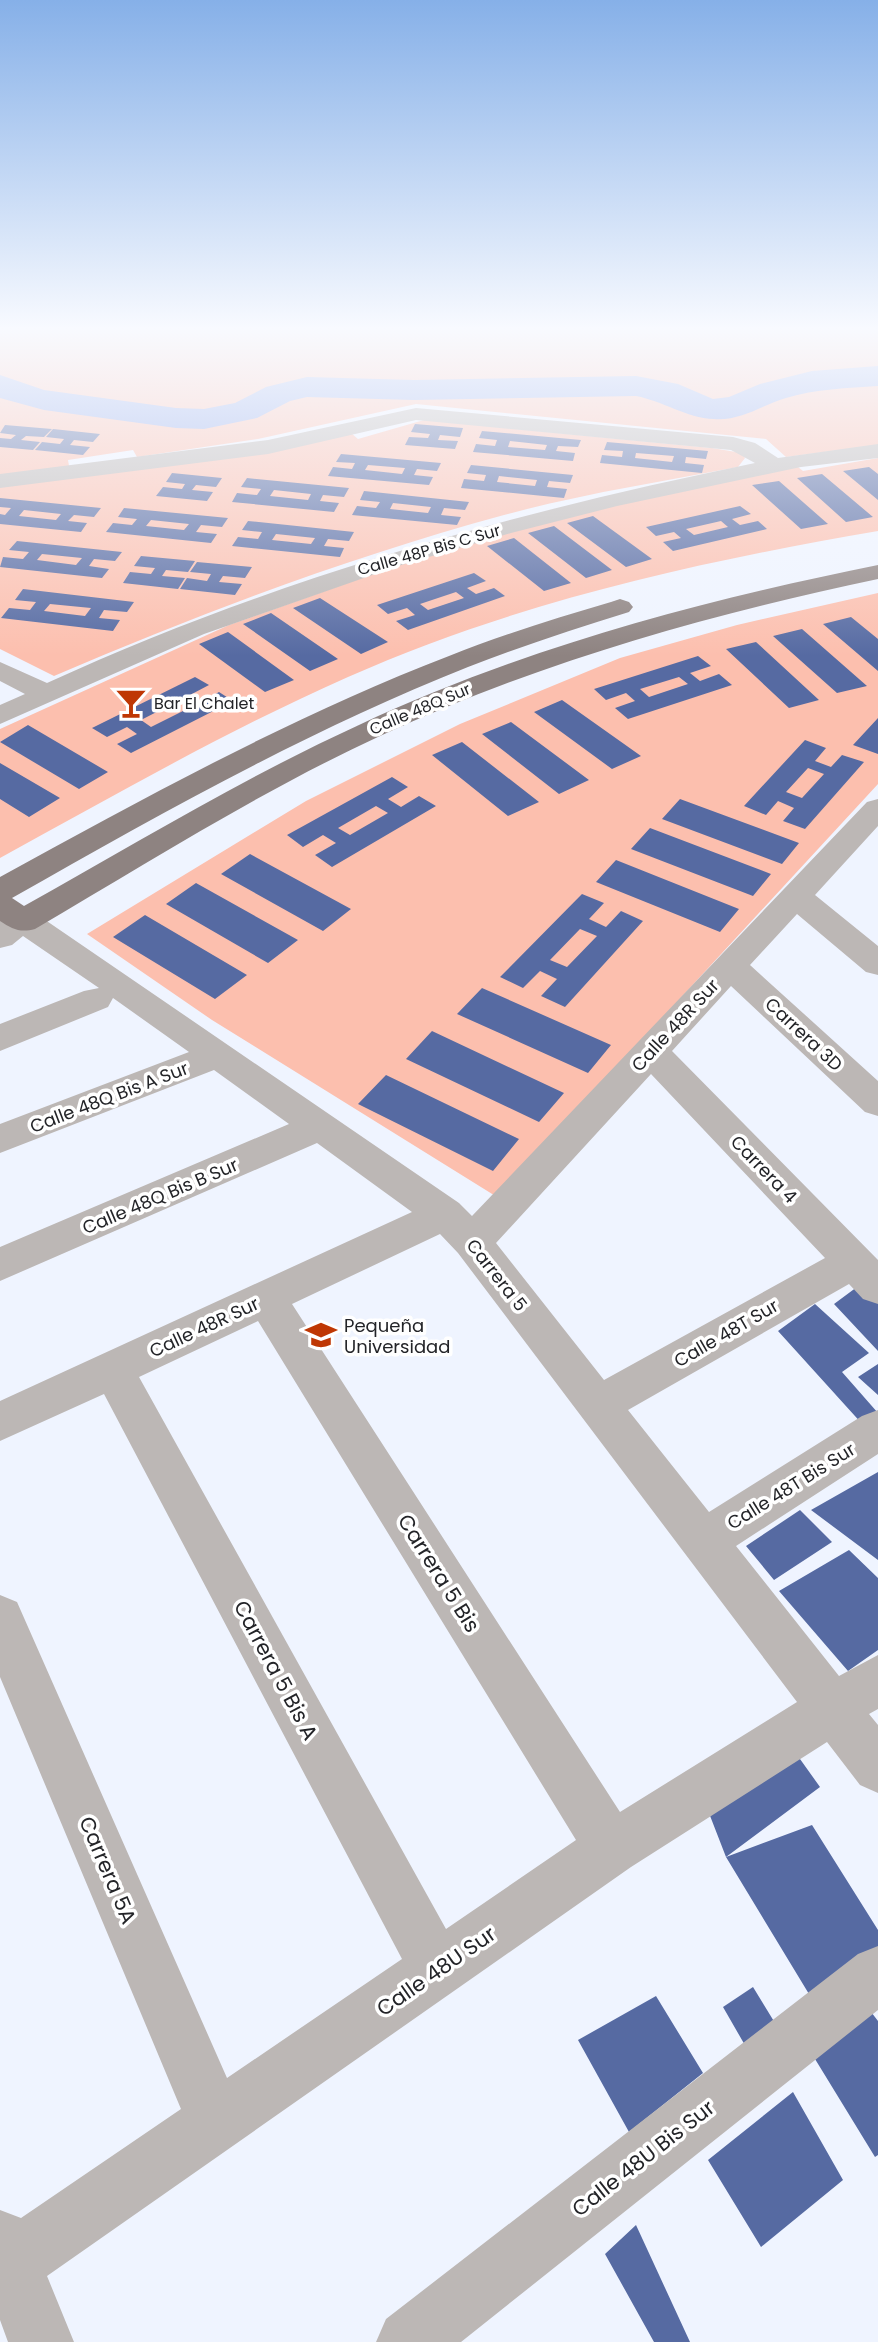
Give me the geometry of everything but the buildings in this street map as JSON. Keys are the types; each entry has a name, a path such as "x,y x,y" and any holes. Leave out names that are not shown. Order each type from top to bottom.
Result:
{"main road":[{"path":"779,568 878,549"},
{"name":"Calle 48Q Sur","path":"8,921 337,747 456,693 536,661 624,633 754,597 878,572"},
{"name":"Calle 48Q Sur","path":"0,891 202,780 387,691 569,621 640,602"}],"street":[{"path":"0,481 268,447 310,437"},
{"path":"666,437 733,444 747,448 776,467"},
{"name":"Calle 48P Bis C Sur","path":"0,716 140,651 221,618 333,578 465,538 580,507 776,467 878,451"},
{"path":"0,670 47,694"},
{"name":"Calle 48R Sur","path":"0,1422 266,1298 459,1228 650,1051 795,896 872,826"},
{"path":"795,896 878,964"},
{"name":"Carrera 5","path":"8,921 78,956 320,1126 459,1228 704,1541 855,1694 878,1767"},
{"name":"Carrera 3D","path":"730,966 878,1102"},
{"path":"0,1038 96,999"},
{"name":"Carrera 4","path":"650,1051 866,1274"},
{"name":"Calle 48Q Bis A Sur","path":"0,1139 218,1055"},
{"name":"Calle 48Q Bis B Sur","path":"0,1265 320,1126"},
{"name":"Calle 48T Sur","path":"598,1405 866,1274"},
{"name":"Carrera 5 Bis","path":"266,1298 612,1848"},
{"name":"Carrera 5 Bis A","path":"113,1370 438,1970"},
{"name":"Calle 48T Bis Sur","path":"704,1541 878,1430"},
{"name":"Carrera 5A","path":"0,1619 216,2122"},
{"name":"Calle 48U Sur","path":"3,2258 216,2122 612,1848 855,1694"},
{"name":"Calle 48U Bis Sur","path":"409,2342 878,1974"},
{"path":"3,2258 41,2342"}],"shaded area":[{"path":"0,437 266,437 137,457 133,450 68,460 69,466 0,475"},
{"path":"323,437 602,437 712,448 742,453 745,458 738,467 591,495 446,531 220,608 54,676 0,649 0,487"},
{"path":"749,437 878,437 878,445 786,457 766,439"},
{"path":"878,458 878,531 743,556 608,588 542,606 412,650 259,719 0,858 0,729 229,625 415,559 590,509 798,467 803,471"},
{"path":"878,593 878,784 497,1197 212,1020 87,934 306,801 460,724 620,658 737,625"}],"place":[{"name":"Bar El Chalet","path":"131,703"},
{"name":"Pequeña Universidad","path":"321,1335"}]}
